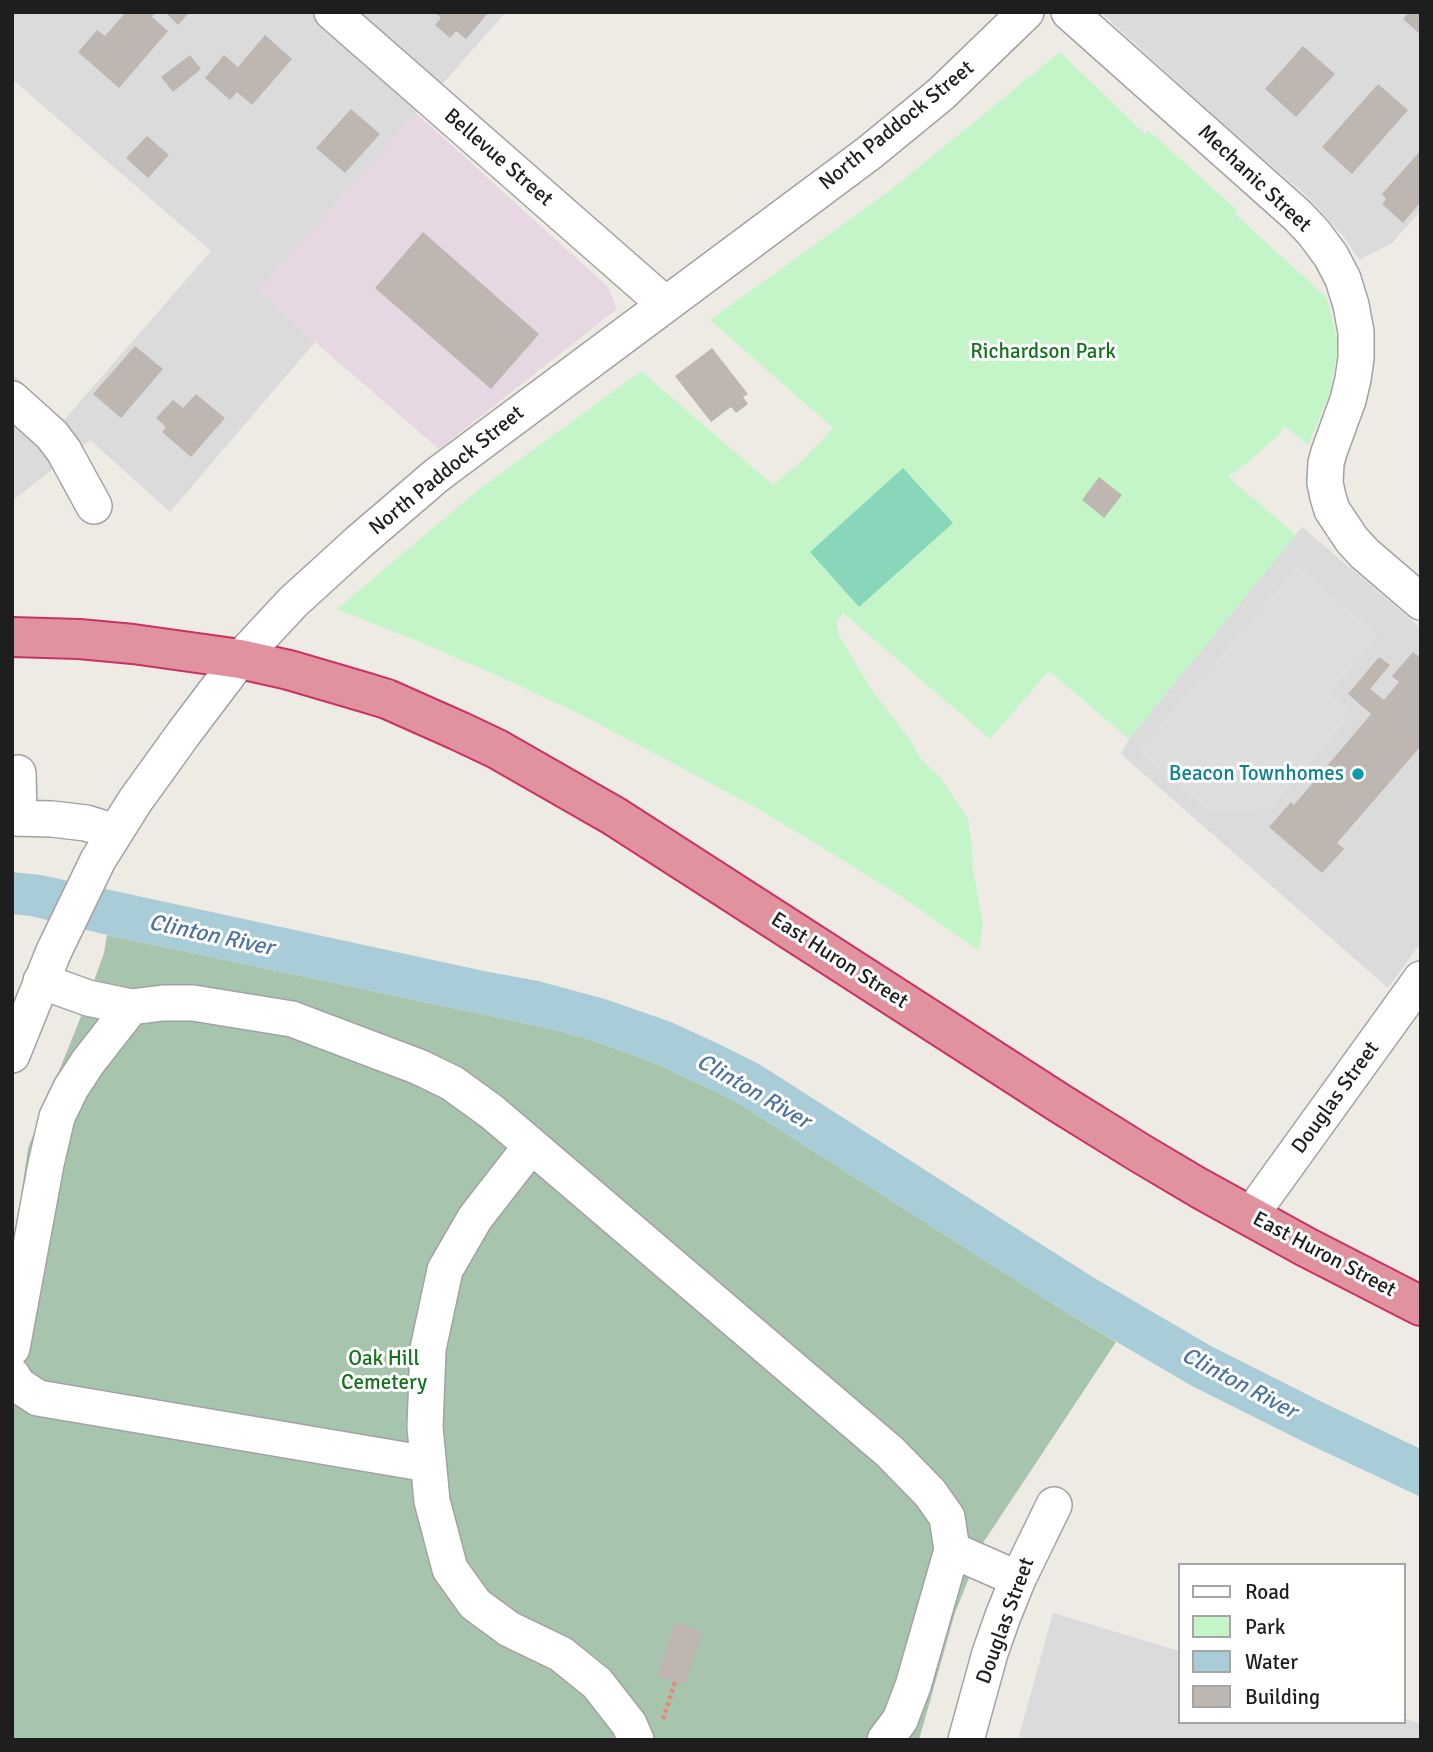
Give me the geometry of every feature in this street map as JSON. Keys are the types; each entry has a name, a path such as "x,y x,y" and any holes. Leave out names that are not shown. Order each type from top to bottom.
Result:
{"highway":[{"name":"East Huron Street","path":"12,638 79,639 133,644 240,659 289,670 387,699 497,749 614,816 1061,1104 1187,1181 1421,1306"}],"street":[{"name":"Bellevue Street","path":"332,12 665,304"},
{"name":"North Paddock Street","path":"12,1055 47,966 107,846 159,765 240,659 305,590 405,501 469,450 869,153 941,94 1026,12"},
{"name":"Mechanic Street","path":"1069,12 1297,215 1331,256 1343,279 1351,305 1356,332 1356,358 1348,400 1332,440 1326,464 1325,483 1328,497 1332,510 1352,540 1421,602"},
{"path":"12,399 52,435 64,451 94,506"},
{"path":"18,773 16,818 86,824 107,846"},
{"path":"47,966 88,998 131,1007 193,1003 292,1019 419,1067 452,1083 492,1112 890,1452 930,1493 947,1517 952,1550 913,1686 900,1720 885,1740"},
{"name":"Douglas Street","path":"1250,1216 1421,979"},
{"path":"12,1348 57,1117 88,1062 131,1007"},
{"path":"531,1146 475,1218 445,1270 428,1349 425,1427 432,1501 450,1569 475,1604 509,1629 561,1654 597,1683 629,1724 648,1734"},
{"path":"12,1375 18,1385 37,1398 428,1464"},
{"name":"Douglas Street","path":"966,1740 990,1653 1018,1579 1054,1505"},
{"path":"952,1550 1018,1579"}],"path":[{"path":"648,1734 675,1682"}],"shaded area":[{"path":"12,12 506,12 260,290 315,342 170,512 90,440 12,501 12,374 64,420 211,251 12,79"},
{"path":"1100,12 1421,12 1421,211 1391,244 1359,260 1344,237 1308,197"},
{"path":"416,113 608,287 617,309 439,449 259,290"},
{"path":"1302,527 1421,628 1421,942 1388,988 1121,754 1129,739"},
{"path":"1298,566 1379,636 1329,693 1352,714 1270,809 1212,814 1138,751"},
{"path":"1053,1613 1178,1651 1178,1724 1405,1724 1405,1719 1421,1724 1421,1740 1018,1740"}],"green space":[{"name":"Richardson Park","path":"1060,52 1146,135 1149,131 1237,210 1235,214 1327,298 1337,339 1337,354 1329,395 1308,445 1285,426 1278,436 1255,456 1227,476 1296,535 1129,739 1049,671 990,739 843,613 836,622 839,635 871,689 911,741 920,758 941,778 968,819 973,869 983,923 979,951 902,897 828,851 753,806 665,759 582,715 507,680 337,609 477,491 641,371 773,485 804,459 833,428 710,320 892,189"},
{"path":"903,468 953,523 859,607 810,552"},
{"name":"Oak Hill Cemetery","path":"107,935 552,1029 657,1064 735,1101 1116,1342 983,1543 955,1613 919,1740 12,1740 12,1259 28,1148 84,1009 104,953"}],"water":[{"name":"Clinton River","path":"12,872 41,875 538,981 605,999 671,1022 759,1064 1091,1276 1211,1346 1421,1449 1421,1497 1192,1386 1069,1314 735,1101 657,1064 552,1029 12,914"}],"building":[{"path":"126,12 156,12 152,17 168,31 119,88 78,52 97,30 105,36"},
{"path":"165,12 190,12 178,25"},
{"path":"435,12 489,12 466,39 456,31 450,38 435,25 441,18"},
{"path":"1409,12 1421,12 1421,35 1403,19"},
{"path":"265,35 292,59 252,105 237,92 230,100 205,78 224,55 238,67"},
{"path":"1303,46 1335,74 1296,117 1265,89"},
{"path":"190,55 201,69 173,92 161,77"},
{"path":"1378,84 1408,110 1352,174 1322,147"},
{"path":"351,109 380,134 345,173 316,148"},
{"path":"147,136 169,155 148,178 126,158"},
{"path":"1421,150 1421,202 1403,223 1382,204 1386,199 1382,194"},
{"path":"423,232 539,334 491,389 375,288"},
{"path":"135,346 163,369 121,418 93,394"},
{"path":"712,348 748,394 743,397 748,404 736,413 731,407 711,422 675,376"},
{"path":"196,394 225,418 191,457 162,432 166,427 156,418 173,400 183,408"},
{"path":"1099,477 1122,495 1104,518 1082,500"},
{"name":"Beacon Townhomes","path":"1413,652 1421,658 1421,746 1337,843 1344,849 1322,873 1269,827 1291,802 1294,805 1371,714 1348,694 1379,657 1390,665 1370,689 1384,700 1399,682 1392,676"},
{"path":"675,1622 703,1631 685,1685 657,1676"}],"place":[{"name":"Beacon Townhomes","path":"1358,774"}]}
